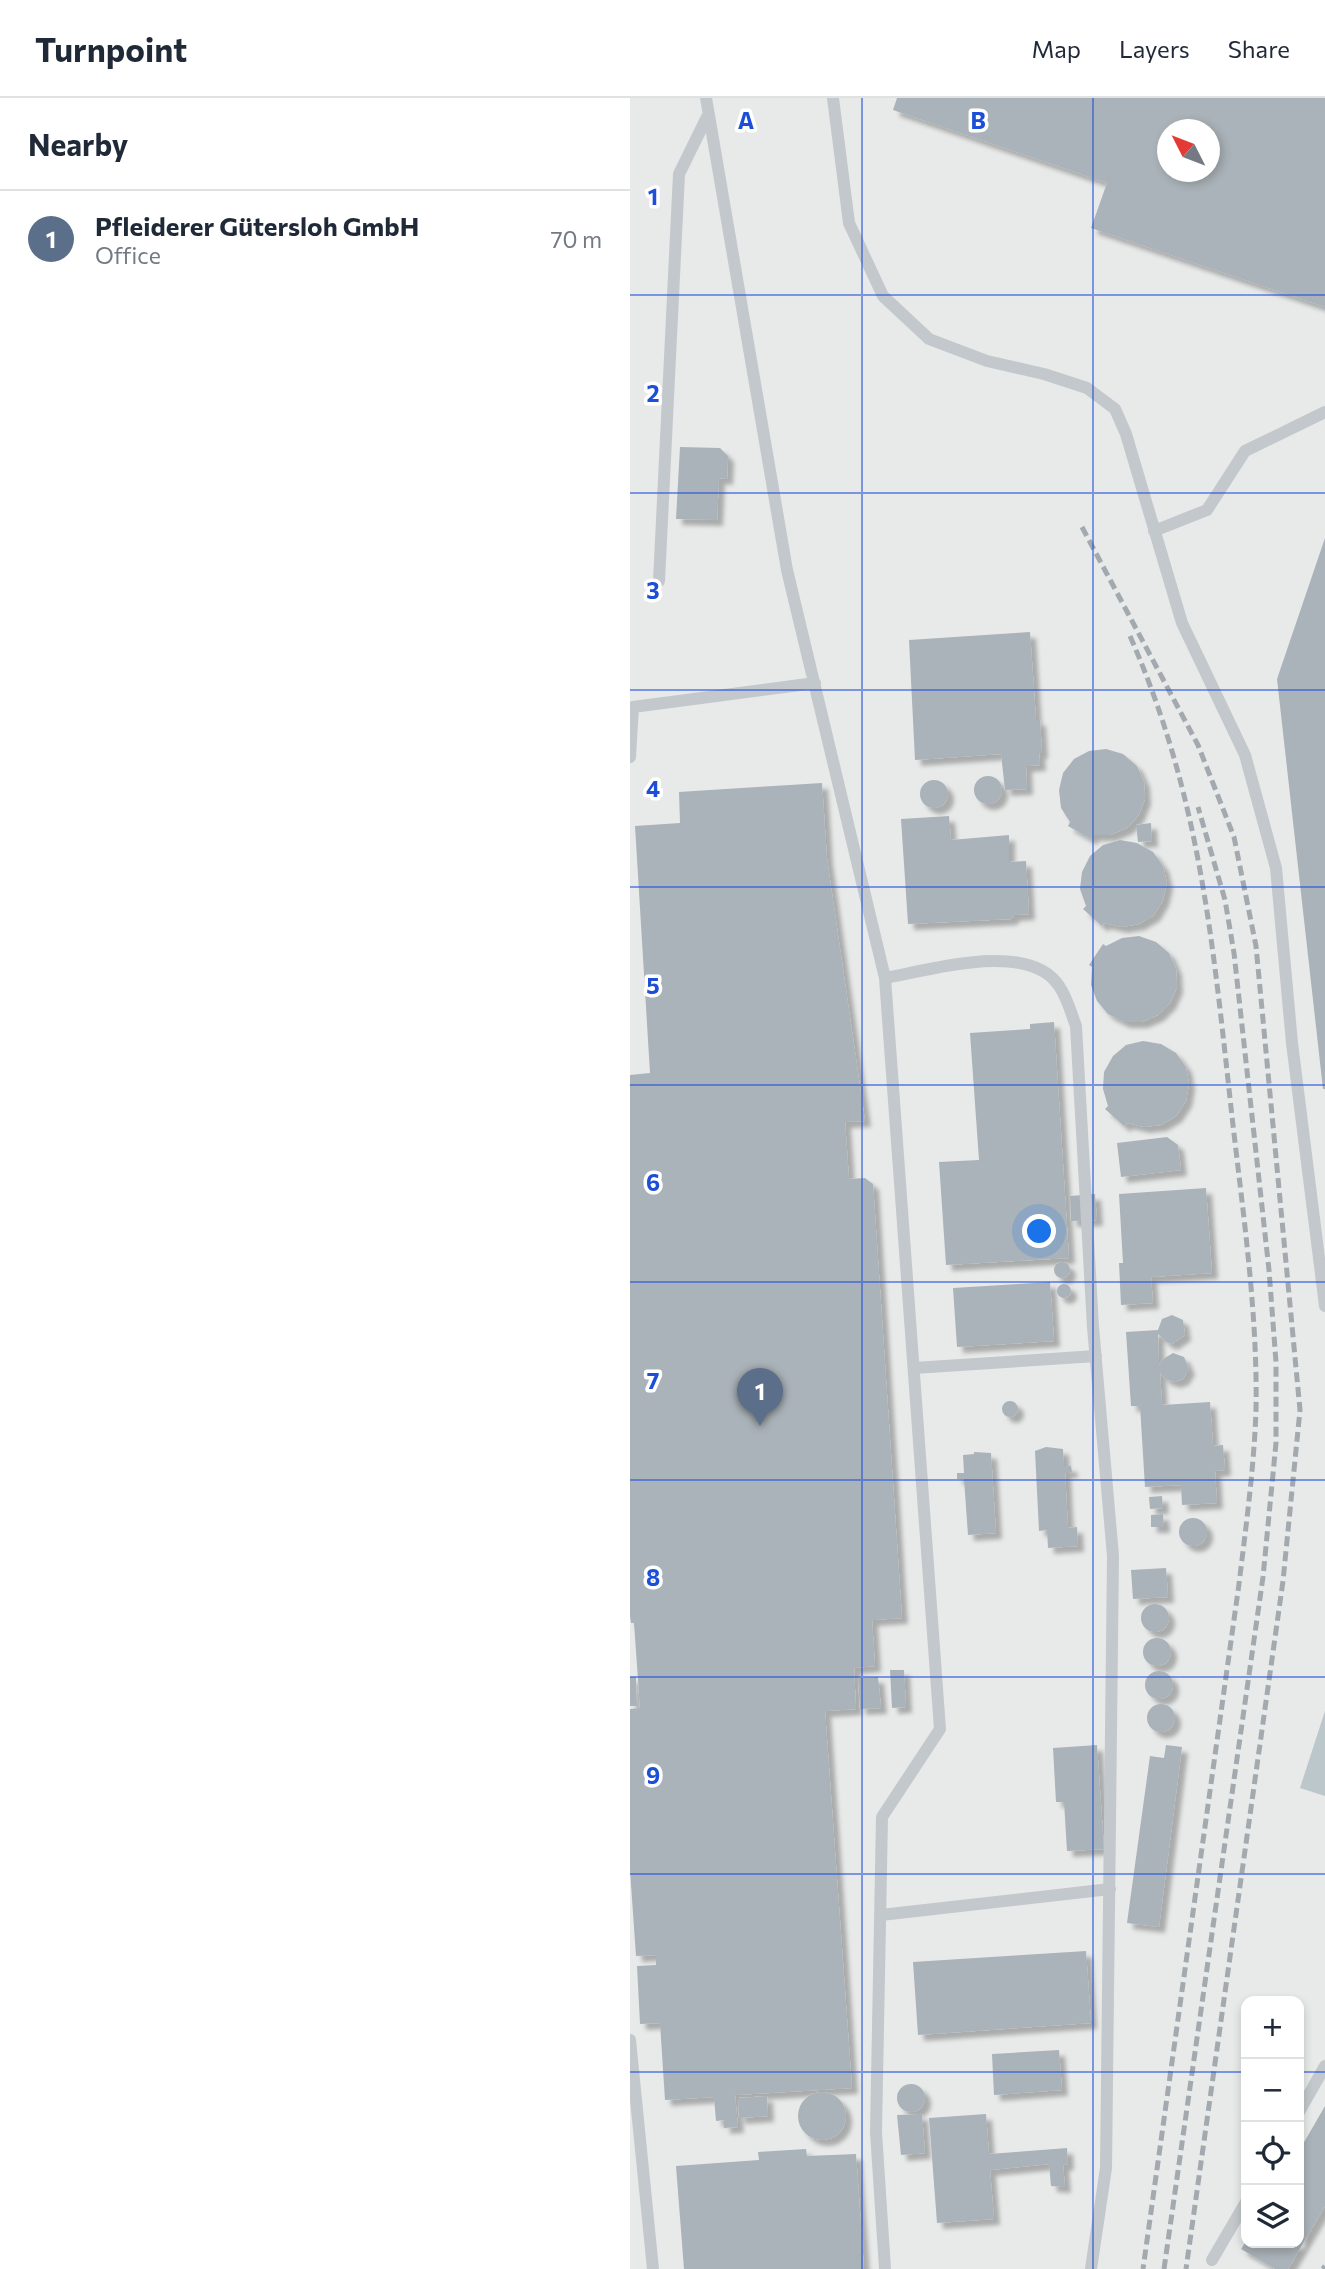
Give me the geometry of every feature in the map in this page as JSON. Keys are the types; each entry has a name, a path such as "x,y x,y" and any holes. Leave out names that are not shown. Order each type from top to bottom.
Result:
{"lane":[{"path":"706,98 707,117 787,570 886,978 940,1729 882,1817 876,2132 884,2269"},
{"path":"833,98 849,223 883,296 929,339 987,361 1044,374 1087,388 1115,409 1126,434 1182,623 1245,755 1276,868 1292,1043 1325,1306"},
{"path":"659,582 679,174 707,117"},
{"path":"1154,531 1207,510 1244,451 1325,412"},
{"path":"630,757 633,707 815,683"},
{"path":"886,978 988,961 1027,962 1059,984 1076,1026 1096,1356 1113,1556 1106,2168 1090,2269"},
{"path":"914,1368 1096,1356"},
{"path":"881,1915 1110,1889"},
{"path":"630,2040 653,2269"},
{"path":"1304,2103 1325,2066"},
{"path":"1212,2260 1241,2211"}],"shaded area":[{"path":"630,98 1325,98 1325,2269 630,2269"},
{"path":"1325,1711 1325,1796 1300,1788"}],"building":[{"path":"897,98 1325,98 1325,307 1091,228 1107,183 893,110"},
{"path":"680,447 720,448 728,456 727,479 719,478 717,520 676,519"},
{"path":"1325,538 1325,1089 1323,1089 1277,679"},
{"path":"1030,632 1036,720 1040,720 1042,753 1039,753 1040,765 1026,766 1027,789 1005,790 1001,754 915,760 909,640"},
{"path":"1106,749 1123,754 1137,766 1144,782 1145,799 1138,816 1127,828 1110,835 1093,835 1091,839 1068,826 1070,822 1061,808 1059,790 1063,773 1074,759 1089,751"},
{"path":"988,776 998,780 1002,790 998,800 988,804 978,800 974,790 978,780"},
{"path":"934,780 944,784 948,794 944,804 934,808 924,804 920,794 924,784"},
{"path":"822,783 827,859 865,1121 845,1122 849,1179 865,1178 873,1184 902,1618 872,1620 875,1666 854,1668 856,1709 825,1711 852,2088 735,2095 738,2127 724,2128 724,2120 716,2121 714,2097 665,2100 660,2023 640,2024 637,1966 656,1965 656,1955 636,1956 630,1870 630,1709 640,1708 634,1623 631,1623 630,1616 630,1075 650,1073 635,826 680,823 679,792"},
{"path":"949,816 951,840 1009,835 1009,862 1026,861 1029,914 1014,915 1011,919 908,924 901,819"},
{"path":"1151,823 1152,841 1138,842 1136,825"},
{"path":"1120,840 1137,843 1153,852 1163,866 1167,883 1163,900 1154,915 1139,924 1122,927 1104,923 1102,926 1083,909 1086,906 1080,889 1082,872 1090,856 1103,845"},
{"path":"1139,936 1156,942 1169,953 1176,969 1177,987 1170,1003 1158,1015 1142,1022 1124,1022 1108,1014 1097,1001 1091,985 1092,967 1089,965 1103,944 1106,946 1122,938"},
{"path":"1054,1022 1069,1258 946,1265 939,1162 979,1160 970,1033 1030,1029 1030,1024"},
{"path":"1143,1041 1161,1044 1176,1053 1186,1067 1189,1084 1186,1101 1176,1116 1161,1125 1144,1127 1127,1123 1124,1126 1105,1109 1108,1106 1103,1089 1104,1072 1113,1056 1126,1045"},
{"path":"1167,1137 1178,1145 1181,1170 1121,1177 1117,1143"},
{"path":"1206,1188 1212,1273 1151,1277 1153,1303 1121,1305 1119,1263 1123,1263 1119,1194"},
{"path":"1095,1194 1097,1220 1071,1221 1070,1196"},
{"path":"1062,1262 1070,1270 1062,1278 1054,1270"},
{"path":"1050,1282 1054,1341 957,1347 953,1288"},
{"path":"1061,1284 1067,1284 1071,1291 1067,1298 1061,1298 1057,1294 1057,1288"},
{"path":"1172,1315 1183,1320 1185,1335 1172,1344 1158,1334 1159,1365 1173,1353 1184,1357 1189,1369 1183,1379 1175,1382 1165,1379 1160,1372 1162,1405 1210,1402 1213,1446 1223,1445 1225,1470 1215,1471 1217,1503 1182,1505 1181,1485 1145,1487 1140,1406 1131,1406 1126,1332 1158,1330 1162,1319"},
{"path":"1010,1401 1016,1403 1016,1415 1010,1417 1004,1415 1002,1409 1004,1403"},
{"path":"1046,1447 1063,1449 1064,1466 1071,1466 1072,1472 1065,1472 1068,1528 1077,1527 1078,1546 1048,1548 1047,1530 1039,1531 1035,1451"},
{"path":"974,1452 991,1453 996,1533 968,1535 964,1479 957,1479 957,1473 964,1473 963,1455"},
{"path":"1162,1496 1163,1508 1150,1509 1149,1497"},
{"path":"1163,1514 1164,1527 1151,1527 1151,1515"},
{"path":"1193,1518 1203,1522 1207,1532 1203,1542 1193,1546 1183,1542 1179,1532 1183,1522"},
{"path":"1166,1568 1168,1597 1133,1599 1131,1570"},
{"path":"1155,1604 1165,1608 1169,1618 1165,1628 1155,1632 1145,1628 1141,1618 1145,1608"},
{"path":"1157,1638 1167,1642 1171,1652 1167,1662 1157,1666 1147,1662 1143,1652 1147,1642"},
{"path":"890,1670 904,1670 906,1707 892,1708"},
{"path":"1159,1671 1169,1675 1173,1685 1169,1695 1159,1699 1149,1695 1145,1685 1149,1675"},
{"path":"630,1677 636,1677 637,1706 630,1706"},
{"path":"878,1677 881,1708 860,1709 858,1678"},
{"path":"1161,1704 1171,1708 1175,1718 1171,1728 1161,1732 1151,1728 1147,1718 1151,1708"},
{"path":"1097,1745 1104,1849 1067,1851 1064,1802 1056,1802 1053,1748"},
{"path":"1166,1745 1182,1747 1159,1927 1127,1923 1150,1756 1164,1758"},
{"path":"1086,1951 1091,2023 918,2035 913,1962"},
{"path":"1059,2050 1062,2090 994,2095 992,2054"},
{"path":"911,2084 921,2088 925,2098 921,2108 911,2112 901,2108 897,2098 901,2088"},
{"path":"822,2092 839,2099 846,2116 839,2133 822,2140 805,2133 798,2116 805,2099"},
{"path":"767,2096 768,2116 739,2118 738,2098"},
{"path":"1325,2106 1325,2206 1304,2242 1304,2185 1304,2142"},
{"path":"922,2114 925,2153 901,2155 897,2115"},
{"path":"986,2114 989,2154 1067,2148 1068,2164 1063,2165 1065,2187 1051,2186 1049,2164 990,2170 994,2219 937,2223 929,2118"},
{"path":"806,2149 807,2156 856,2154 864,2269 684,2269 676,2166 759,2160 758,2152"},
{"path":"1300,2248 1288,2269 1275,2269 1241,2249"}],"railway":[{"path":"1082,527 1198,745 1234,837 1256,946 1300,1410 1283,1581 1186,2269"},
{"path":"1130,636 1171,748 1198,859 1215,971 1247,1249 1256,1370 1253,1454 1239,1584 1143,2269"},
{"path":"1164,2269 1263,1577 1276,1443 1276,1362 1269,1270 1234,953 1225,900 1198,807"}],"place":[{"name":"Pfleiderer Gütersloh GmbH","path":"760,1426"}]}
